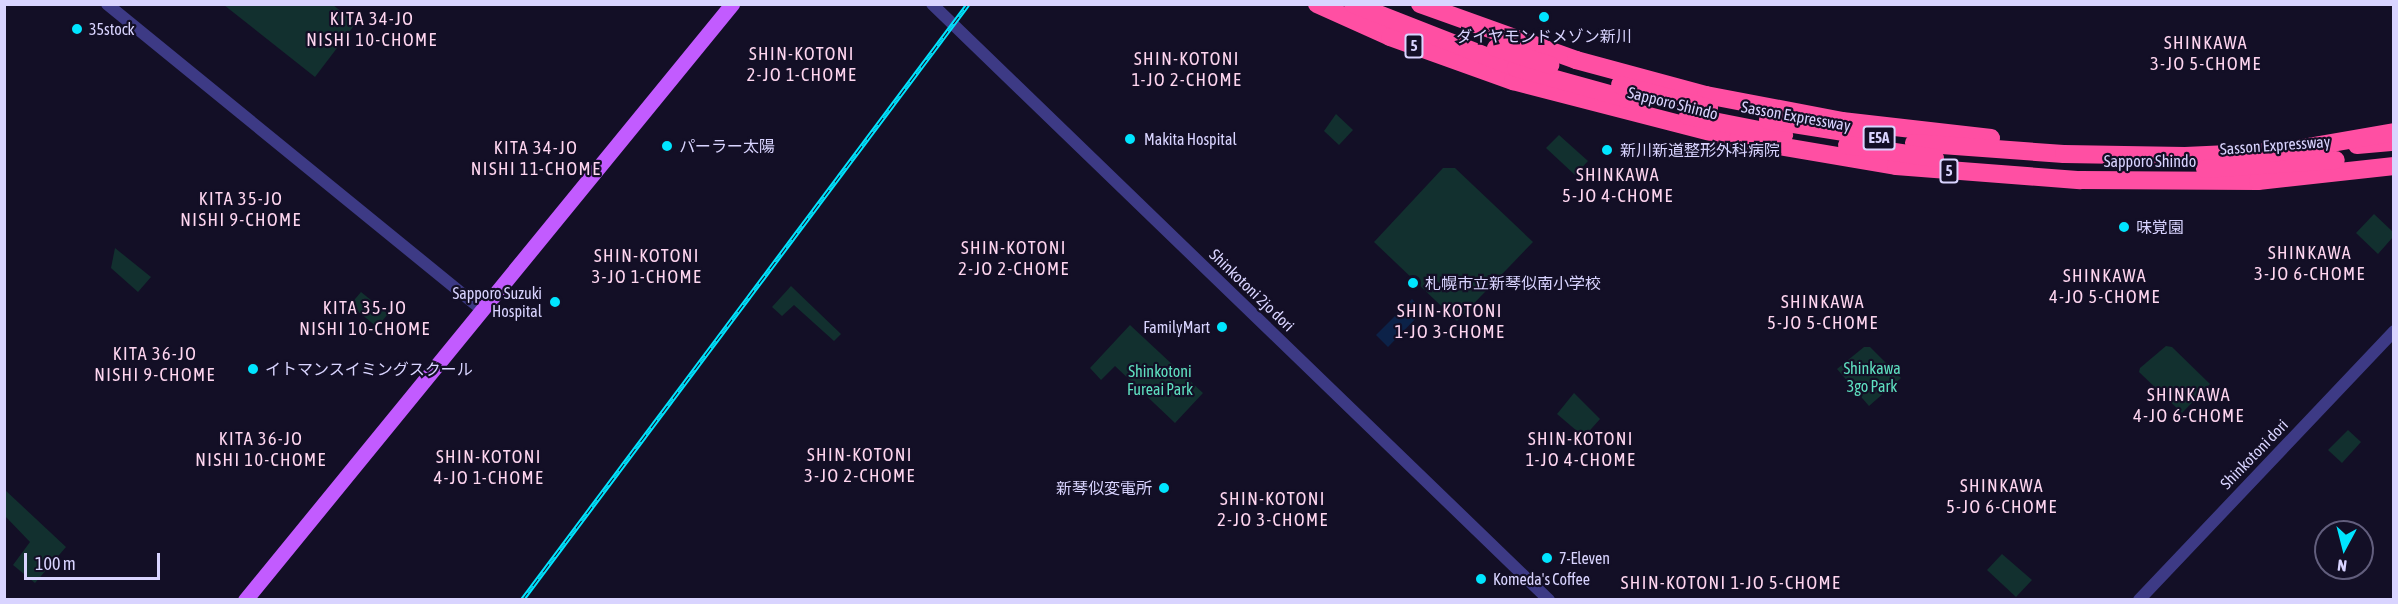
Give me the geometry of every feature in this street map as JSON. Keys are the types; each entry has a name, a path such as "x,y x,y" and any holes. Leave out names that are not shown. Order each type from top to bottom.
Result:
{"highway":[{"name":"Sapporo Shindo","path":"1317,4 1390,37 1513,81 1738,139 1949,171 2080,180 2258,181 2394,165"},
{"name":"Sasson Expressway","path":"1353,4 1516,68 1685,115 1799,138 1940,159 2080,169 2228,169 2394,155"},
{"name":"Sasson Expressway","path":"1382,4 1512,54 1676,101 1806,128 1988,150 2185,156 2274,153 2394,142"},
{"name":"Sapporo Shindo","path":"1419,4 1522,42 1706,95 1943,134 2147,145 2394,133"},
{"path":"2274,153 2394,133"},
{"path":"2228,169 2394,165"}],"main road":[{"path":"245,600 732,4"}],"street":[{"path":"108,4 482,310"},
{"name":"Shinkotoni 2jo dori","path":"932,4 1549,600"},
{"name":"Shinkotoni dori","path":"2139,600 2394,331"}],"green space":[{"path":"224,5 333,5 356,23 315,77"},
{"path":"1336,114 1353,130 1339,145 1324,131"},
{"path":"1559,135 1588,161 1575,175 1546,148"},
{"path":"1443,168 1455,168 1533,242 1457,321 1374,242"},
{"path":"2374,214 2393,232 2393,237 2378,254 2356,233"},
{"path":"115,248 151,277 138,292 111,268"},
{"path":"791,286 841,334 834,341 794,305 782,316 772,307"},
{"path":"361,292 388,314 377,327 350,305"},
{"name":"Shinkotoni Fureai Park","path":"1130,325 1203,393 1175,423 1115,366 1101,380 1090,368"},
{"path":"2166,346 2172,347 2210,384 2182,413 2139,372 2140,368"},
{"name":"Shinkawa 3go Park","path":"1864,347 1870,347 1901,378 1869,406 1837,369"},
{"path":"1574,393 1600,419 1584,437 1557,414"},
{"path":"2348,430 2361,442 2342,463 2328,450"},
{"path":"4,489 66,547 35,583 13,565 30,542 5,516"},
{"path":"2002,554 2032,580 2016,597 1987,570"}],"water":[{"path":"1412,299 1423,311 1388,347 1376,335"}],"railway":[{"path":"522,600 968,4"}],"place":[{"name":"ダイヤモンドメゾン新川","path":"1544,17"},
{"name":"35stock","path":"77,29"},
{"name":"Makita Hospital","path":"1130,139"},
{"name":"パーラー太陽","path":"667,146"},
{"name":"新川新道整形外科病院","path":"1607,150"},
{"name":"味覚園","path":"2124,227"},
{"name":"札幌市立新琴似南小学校","path":"1413,283"},
{"name":"Sapporo Suzuki Hospital","path":"555,302"},
{"name":"FamilyMart","path":"1222,327"},
{"name":"イトマンスイミングスクール","path":"253,369"},
{"name":"新琴似変電所","path":"1164,488"},
{"name":"7-Eleven","path":"1547,558"},
{"name":"Komeda's Coffee","path":"1481,579"}],"district":[{"name":"KITA 34-JO NISHI 10-CHOME","path":"372,30"},
{"name":"SHINKAWA 3-JO 5-CHOME","path":"2206,54"},
{"name":"SHIN-KOTONI 2-JO 1-CHOME","path":"802,65"},
{"name":"SHIN-KOTONI 1-JO 2-CHOME","path":"1187,70"},
{"name":"KITA 34-JO NISHI 11-CHOME","path":"536,159"},
{"name":"SHINKAWA 5-JO 4-CHOME","path":"1618,186"},
{"name":"KITA 35-JO NISHI 9-CHOME","path":"241,210"},
{"name":"SHIN-KOTONI 2-JO 2-CHOME","path":"1014,259"},
{"name":"SHINKAWA 3-JO 6-CHOME","path":"2310,264"},
{"name":"SHIN-KOTONI 3-JO 1-CHOME","path":"647,267"},
{"name":"SHINKAWA 4-JO 5-CHOME","path":"2105,287"},
{"name":"SHINKAWA 5-JO 5-CHOME","path":"1823,313"},
{"name":"KITA 35-JO NISHI 10-CHOME","path":"365,319"},
{"name":"SHIN-KOTONI 1-JO 3-CHOME","path":"1450,322"},
{"name":"KITA 36-JO NISHI 9-CHOME","path":"155,365"},
{"name":"SHINKAWA 4-JO 6-CHOME","path":"2189,406"},
{"name":"KITA 36-JO NISHI 10-CHOME","path":"261,450"},
{"name":"SHIN-KOTONI 1-JO 4-CHOME","path":"1581,450"},
{"name":"SHIN-KOTONI 3-JO 2-CHOME","path":"860,466"},
{"name":"SHIN-KOTONI 4-JO 1-CHOME","path":"489,468"},
{"name":"SHINKAWA 5-JO 6-CHOME","path":"2002,497"},
{"name":"SHIN-KOTONI 2-JO 3-CHOME","path":"1273,510"},
{"name":"SHIN-KOTONI 1-JO 5-CHOME","path":"1731,583"}]}
